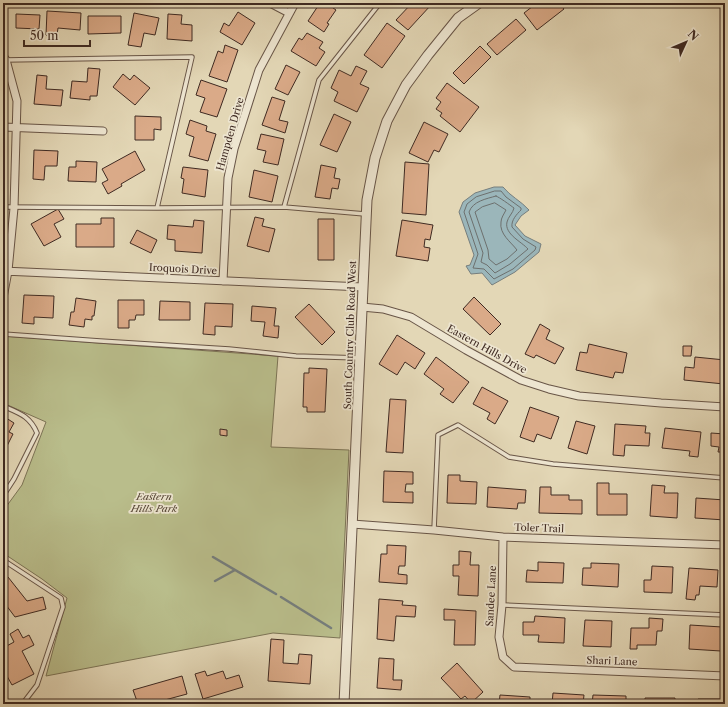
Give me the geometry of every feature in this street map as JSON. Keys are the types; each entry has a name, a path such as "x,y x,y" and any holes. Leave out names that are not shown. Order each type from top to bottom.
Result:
{"street":[{"path":"270,3 289,13"},
{"name":"Hampden Drive","path":"223,281 228,178 234,148 259,70 295,3"},
{"name":"South Country Club Road West","path":"344,704 366,214 367,200 375,158 387,121 406,85 428,54 458,18 479,3"},
{"path":"3,298 5,271 14,208 17,101 4,59"},
{"path":"3,128 103,131"},
{"name":"Iroquois Drive","path":"5,271 363,286"},
{"name":"Eastern Hills Drive","path":"362,307 384,309 411,317 466,350 521,380 549,390 579,396 725,407"},
{"name":"Toler Trail","path":"352,524 503,536 725,545"},
{"name":"Sandee Lane","path":"503,536 502,605 499,637 503,657"},
{"name":"Shari Lane","path":"503,657 514,667 725,676"}],"lane":[{"path":"284,207 319,80 380,3"},
{"path":"4,59 192,56 158,208"},
{"path":"3,207 284,207 366,214"},
{"path":"3,334 229,349 296,356 360,358"},
{"path":"3,406 23,416 33,424 37,433 14,479 3,496"},
{"path":"434,530 438,435 458,425 509,457 552,464 725,478"},
{"path":"3,560 61,598 63,607 37,685 24,702 18,704"},
{"path":"502,605 725,615"}],"green space":[{"name":"Eastern Hills Park","path":"3,336 278,356 271,447 349,450 340,638 273,633 46,676 67,598 3,553 3,511 22,485 46,422 3,403"}],"water":[{"path":"494,187 503,187 529,210 521,216 515,225 525,236 541,244 539,252 515,272 492,285 482,273 471,274 466,266 470,265 474,255 459,212 463,202 475,193"}],"building":[{"path":"320,3 326,3 336,10 327,23 329,24 324,32 308,21"},
{"path":"412,3 430,3 431,5 408,30 396,20"},
{"path":"537,3 544,3 546,6 549,3 559,3 564,9 537,30 524,13"},
{"path":"47,11 81,13 80,30 58,28 57,35 46,35"},
{"path":"238,12 255,23 242,45 220,32 224,23 229,26"},
{"path":"134,13 159,18 155,35 144,33 141,47 128,45"},
{"path":"16,14 40,15 39,29 16,28"},
{"path":"168,14 182,15 181,24 192,25 192,41 167,39"},
{"path":"88,16 121,16 121,33 88,34"},
{"path":"516,19 526,30 497,55 487,44"},
{"path":"387,23 405,36 382,68 364,55"},
{"path":"307,33 323,42 319,48 325,52 316,66 291,51 299,38 302,40"},
{"path":"225,45 238,50 227,82 209,76 218,51 223,53"},
{"path":"480,46 491,57 464,84 453,73"},
{"path":"286,65 300,72 288,95 275,89"},
{"path":"356,66 367,71 360,84 369,88 357,112 334,101 338,92 331,88 339,70 351,76"},
{"path":"88,68 100,69 97,96 90,96 90,100 70,98 72,81 87,82"},
{"path":"123,74 130,80 134,75 150,88 135,105 113,87"},
{"path":"37,75 47,76 46,89 63,90 61,106 34,104"},
{"path":"201,80 227,89 217,117 200,112 205,98 196,95"},
{"path":"447,83 479,107 460,132 440,116 442,113 436,109 441,102 436,98"},
{"path":"272,97 285,101 279,120 288,122 285,133 262,125"},
{"path":"334,114 351,122 337,152 320,145"},
{"path":"135,116 161,117 161,130 154,129 154,140 135,140"},
{"path":"190,120 207,126 206,131 216,134 208,161 189,156 194,137 186,134"},
{"path":"424,122 448,134 439,152 434,150 428,162 409,153"},
{"path":"261,134 284,139 278,165 263,162 266,151 257,149"},
{"path":"34,150 58,151 57,166 45,166 44,180 33,179"},
{"path":"135,151 145,170 121,184 122,186 108,194 102,183 108,180 102,169"},
{"path":"76,161 97,162 96,182 68,181 69,167 76,167"},
{"path":"405,162 429,164 426,215 402,213"},
{"path":"321,165 336,168 334,178 340,179 338,189 332,188 330,199 315,197"},
{"path":"183,167 208,170 205,197 182,193 184,179 181,178"},
{"path":"254,170 278,176 272,202 249,197"},
{"path":"58,209 64,219 54,224 61,237 44,246 31,224"},
{"path":"255,217 264,219 262,226 275,229 269,252 247,246"},
{"path":"101,218 114,218 114,247 76,247 76,224 101,224"},
{"path":"318,219 334,219 334,260 318,260"},
{"path":"194,220 204,221 202,253 175,251 175,240 167,239 168,225 193,227"},
{"path":"402,220 433,225 430,240 425,239 424,247 430,248 428,261 396,256"},
{"path":"137,230 157,240 151,253 130,243"},
{"path":"24,295 54,296 53,318 34,317 34,324 22,323"},
{"path":"474,297 501,324 490,335 463,309"},
{"path":"76,298 96,301 94,316 92,316 92,320 85,319 84,327 69,325 71,312 74,312"},
{"path":"118,300 144,300 144,315 136,315 135,320 129,320 129,328 118,328"},
{"path":"160,301 190,302 190,320 159,320"},
{"path":"205,303 233,304 232,327 215,326 215,335 203,334"},
{"path":"309,304 335,332 322,345 295,317"},
{"path":"252,306 276,308 274,326 279,326 278,338 263,336 265,322 251,321"},
{"path":"540,324 550,330 546,339 564,348 555,364 536,355 534,358 525,354"},
{"path":"397,335 425,353 415,369 405,362 397,375 379,364"},
{"path":"589,344 627,353 623,373 615,372 613,378 576,370 580,352 587,353"},
{"path":"683,346 692,346 691,356 683,356"},
{"path":"436,357 469,382 453,403 440,394 444,389 424,374"},
{"path":"695,357 725,360 724,384 684,380 685,367 694,368"},
{"path":"309,368 327,369 325,412 307,412 307,407 303,407 304,373 309,373"},
{"path":"482,387 508,401 495,424 487,419 490,413 473,404"},
{"path":"390,399 406,400 403,453 386,452"},
{"path":"530,407 559,417 551,439 537,434 534,442 520,437"},
{"path":"3,416 14,423 9,432 13,434 7,446 4,444 3,445"},
{"path":"576,421 595,426 587,454 568,448"},
{"path":"615,424 646,426 645,433 650,433 649,446 625,445 624,456 613,455"},
{"path":"665,428 701,432 698,457 689,456 690,451 662,448"},
{"path":"220,429 227,430 227,436 220,435"},
{"path":"711,433 725,434 725,452 718,452 719,447 711,446"},
{"path":"384,471 413,472 413,484 406,484 405,492 413,492 413,503 383,502"},
{"path":"448,475 460,475 460,481 477,482 476,504 447,503"},
{"path":"597,483 609,483 609,494 627,494 627,515 597,515"},
{"path":"652,485 665,486 664,493 678,493 677,518 650,516"},
{"path":"488,487 526,490 525,503 518,503 517,509 487,507"},
{"path":"540,487 551,487 551,495 569,495 569,500 582,500 582,514 539,513"},
{"path":"696,498 725,500 725,520 695,518"},
{"path":"387,545 406,546 405,566 399,566 398,574 407,575 407,584 379,582 381,554 387,554"},
{"path":"459,551 471,552 470,565 479,565 478,596 458,595 459,576 453,576 453,565 459,565"},
{"path":"538,562 564,563 563,583 526,582 527,570 538,571"},
{"path":"591,563 619,564 618,587 582,585 583,568 591,568"},
{"path":"652,566 673,567 672,593 644,592 644,580 651,580"},
{"path":"689,568 718,570 717,587 700,586 699,595 696,595 695,600 686,599"},
{"path":"8,577 27,601 43,597 46,609 15,617 3,601 3,581"},
{"path":"379,599 403,601 402,605 416,606 415,617 396,616 394,641 377,639"},
{"path":"444,609 476,611 475,645 454,645 455,620 444,620"},
{"path":"535,616 565,618 564,643 538,642 539,635 523,635 523,622 534,622"},
{"path":"649,618 663,619 662,631 657,631 656,645 637,645 637,649 630,649 631,628 649,628"},
{"path":"585,620 612,621 611,647 583,646"},
{"path":"690,625 722,627 721,651 689,649"},
{"path":"18,629 23,638 29,635 34,645 22,651 34,674 12,685 3,669 3,648 14,642 10,634"},
{"path":"271,639 284,640 283,663 298,664 299,654 312,655 310,684 268,681"},
{"path":"379,658 394,659 393,680 402,680 401,690 377,688"},
{"path":"457,663 483,692 471,703 465,696 461,699 441,678"},
{"path":"205,671 207,676 223,671 226,679 239,675 243,687 203,699 195,674"},
{"path":"182,676 187,694 150,704 138,704 133,690"},
{"path":"553,693 584,695 583,704 552,704"},
{"path":"500,695 530,697 530,704 499,704"},
{"path":"593,695 626,696 626,704 592,704"},
{"path":"645,698 675,698 675,704 645,704"},
{"path":"698,699 725,699 725,704 698,704"}],"waterway":[{"path":"213,557 276,594"},
{"path":"215,581 235,570"},
{"path":"281,597 331,628"}]}
